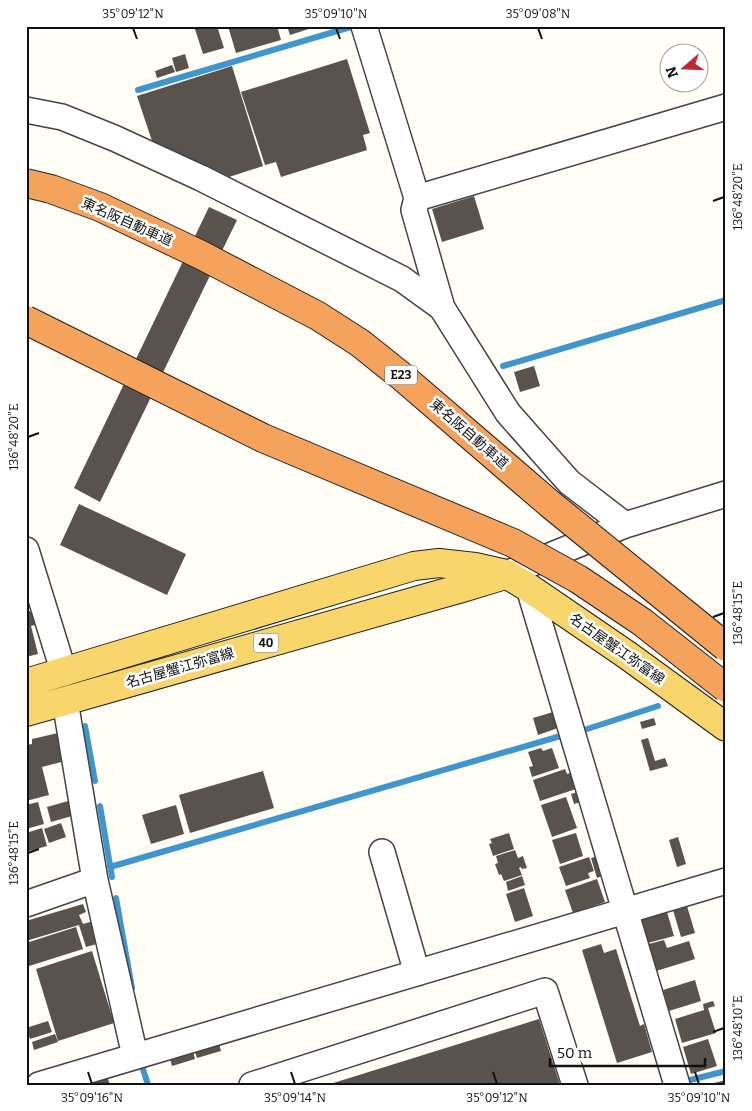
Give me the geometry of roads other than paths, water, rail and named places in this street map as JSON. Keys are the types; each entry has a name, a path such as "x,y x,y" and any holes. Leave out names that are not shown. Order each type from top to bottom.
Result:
{"highway":[{"name":"東名阪自動車道","path":"26,184 51,190 100,207 310,311 360,343 550,504 726,647"},
{"path":"26,320 263,438 513,543 578,579 642,622 726,688"}],"main road":[{"name":"名古屋蟹江弥富線","path":"26,684 414,566 439,563 475,567 518,581 627,655 726,727"},
{"name":"名古屋蟹江弥富線","path":"26,712 462,588 518,581"}],"street":[{"path":"364,26 417,198 414,210 442,308 508,413 569,482 625,524"},
{"path":"417,198 726,107"},
{"path":"26,110 62,117 114,138 202,178 402,279 442,308"},
{"path":"677,1085 626,911 518,581 625,524 726,494"},
{"path":"27,554 64,673"},
{"path":"65,701 95,880 135,1056"},
{"path":"382,852 417,972"},
{"path":"26,904 95,880"},
{"path":"39,1085 726,881"},
{"path":"252,1085 545,991 575,1085"}],"waterway":[{"path":"138,90 354,26"},
{"path":"503,366 726,300"},
{"path":"581,731 658,706"},
{"path":"85,726 95,781"},
{"path":"110,867 564,735"},
{"path":"100,806 112,877"},
{"path":"116,898 132,988"},
{"path":"142,1066 148,1085"},
{"path":"686,1081 726,1071"}]}
